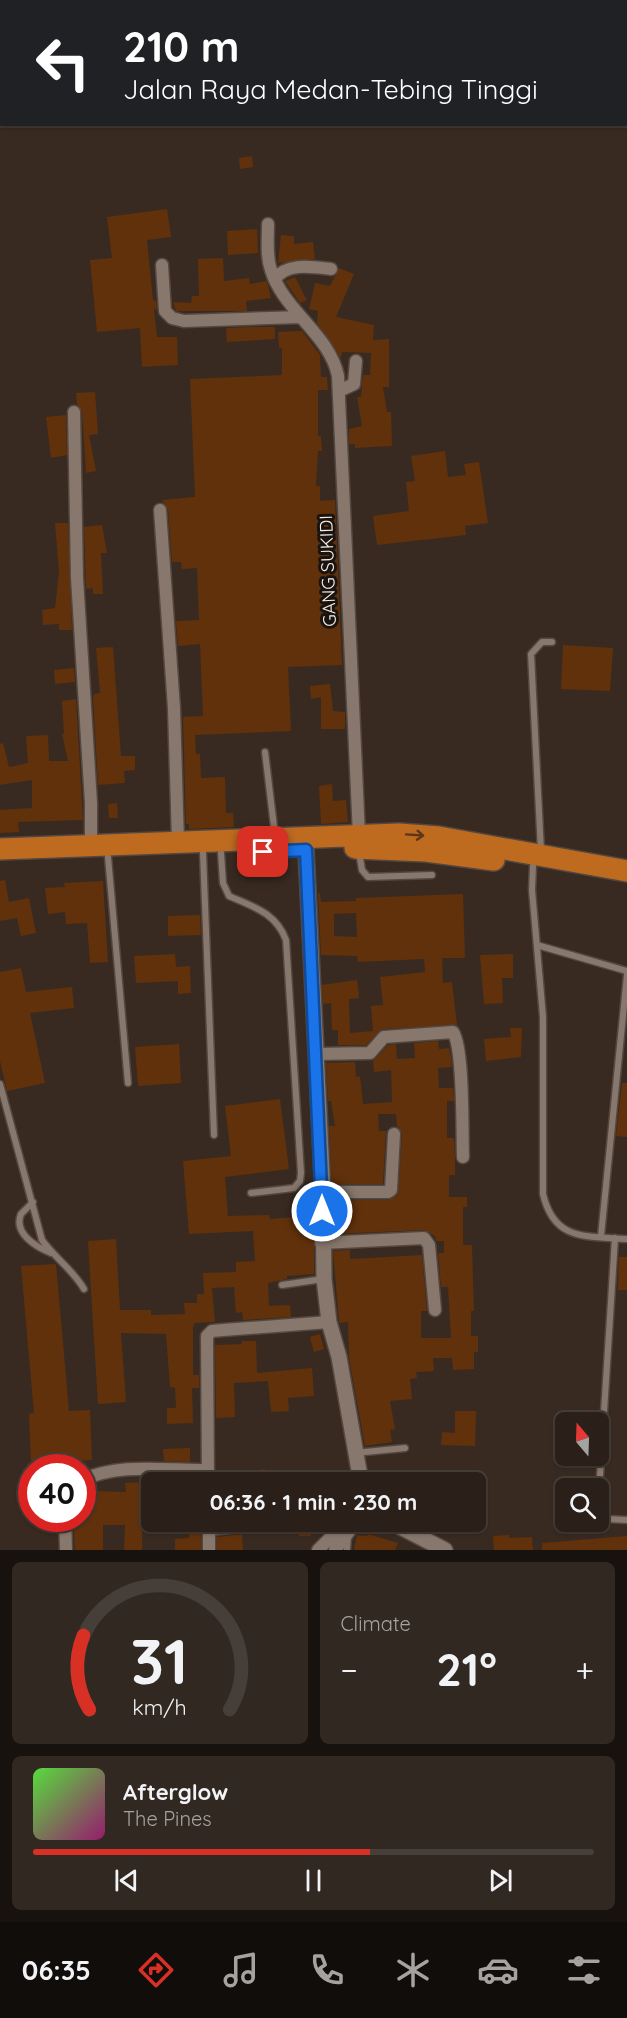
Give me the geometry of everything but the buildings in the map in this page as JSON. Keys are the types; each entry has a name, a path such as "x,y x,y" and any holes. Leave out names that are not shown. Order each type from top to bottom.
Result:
{"highway":[{"path":"0,849 275,838 359,842 627,871"},
{"path":"0,861 306,850 359,842"},
{"path":"537,861 627,885"}],"street":[{"path":"268,224 268,256 275,279"},
{"path":"162,265 165,311 172,318 184,321 301,317"},
{"path":"275,279 281,272 290,269 309,267 331,269"},
{"name":"GANG SUKIDI","path":"275,279 335,364 339,391 359,842"},
{"path":"339,391 354,384 356,361"},
{"path":"74,412 77,578 91,803 90,845"},
{"path":"160,510 174,708 178,842"},
{"path":"306,850 323,1192 321,1243 324,1279 329,1322 339,1357 359,1472"},
{"path":"317,1054 370,1053 384,1037 453,1032 456,1037 459,1065 463,1157"},
{"path":"323,1192 388,1192 391,1190 394,1134"},
{"path":"321,1243 424,1238 429,1245 435,1310"},
{"path":"208,1472 207,1336 212,1331 329,1322"},
{"path":"96,1474 111,1471 141,1473"},
{"path":"65,1532 66,1550"},
{"path":"209,1532 209,1550"},
{"path":"318,1550 338,1532"},
{"path":"335,1550 347,1532"},
{"path":"410,1532 445,1550"}],"lane":[{"path":"552,642 542,642 531,654 537,861 532,890 543,1017 543,1194 546,1207 558,1227 565,1232 627,1239"},
{"path":"266,753 275,838"},
{"path":"359,842 362,870 368,878 432,876"},
{"path":"212,853 214,1135"},
{"path":"212,853 229,896 272,915 281,926 286,940 300,1181 294,1188 251,1193"},
{"path":"108,857 128,1083"},
{"path":"537,945 627,973 601,1236"},
{"path":"0,1084 42,1240 52,1254"},
{"path":"33,1202 21,1214 19,1227 27,1239 52,1254 75,1274 84,1289"},
{"path":"600,1478 615,1238"},
{"path":"282,1285 324,1279"},
{"path":"354,1453 405,1448"},
{"path":"609,1519 627,1520"},
{"path":"347,1550 349,1532"}],"route":[{"path":"263,852 306,850 317,1054 322,1211"}]}
